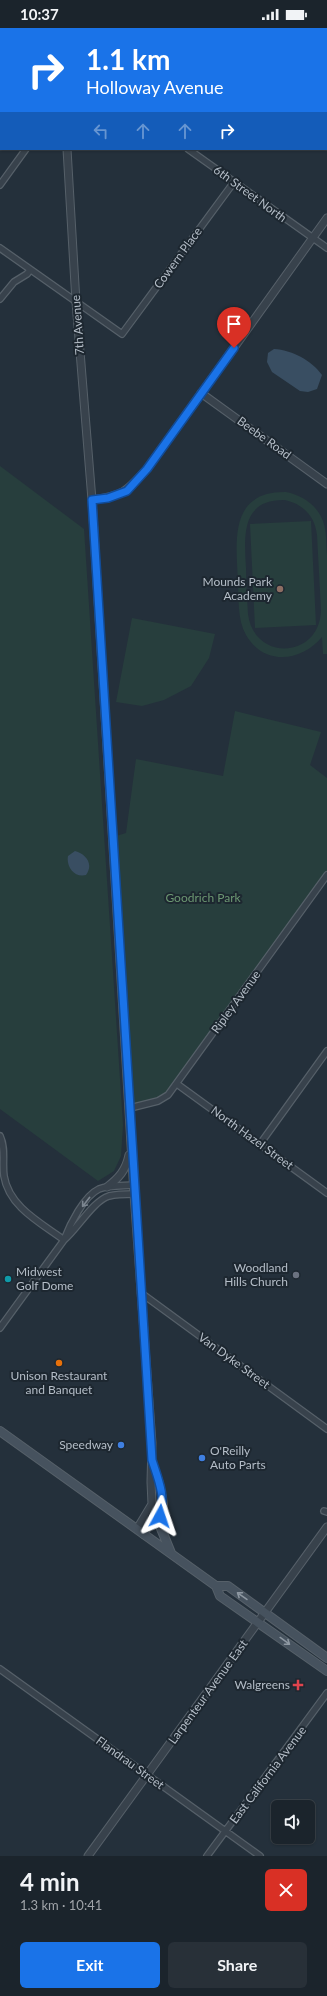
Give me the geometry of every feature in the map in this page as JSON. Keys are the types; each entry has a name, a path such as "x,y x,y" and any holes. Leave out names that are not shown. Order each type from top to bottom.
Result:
{"main road":[{"path":"0,1431 216,1586 220,1596 327,1671"},
{"path":"162,1497 163,1505 160,1526 172,1554"},
{"path":"216,1586 228,1586 327,1658"}],"street":[{"path":"0,185 25,150"},
{"name":"7th Avenue","path":"67,150 76,302 92,500 130,1108 131,1147"},
{"name":"6th Street North","path":"189,150 312,239 327,248"},
{"name":"Cowern Place","path":"76,302 122,334 234,182"},
{"path":"92,500 108,498 127,491 147,469 327,218"},
{"path":"0,248 76,302"},
{"path":"0,299 14,282 27,274 30,270"},
{"name":"Beebe Road","path":"201,394 327,484"},
{"name":"Ripley Avenue","path":"130,1108 158,1101 168,1094 177,1084 327,875"},
{"path":"260,1144 327,1051"},
{"name":"North Hazel Street","path":"177,1084 327,1192"},
{"path":"0,1136 4,1154 5,1181 14,1200 25,1211 64,1240"},
{"path":"131,1147 152,1460 152,1504 140,1532"},
{"path":"107,1187 119,1177 127,1166 131,1147"},
{"path":"64,1240 69,1226 87,1200 97,1190 107,1187 134,1185"},
{"path":"0,1328 64,1240 75,1230 96,1204 104,1198 134,1194"},
{"name":"Van Dyke Street","path":"141,1293 327,1429"},
{"path":"140,1532 160,1510 162,1497 152,1460"},
{"name":"Larpenteur Avenue East","path":"88,1856 327,1527"},
{"name":"Flandrau Street","path":"0,1669 260,1856"},
{"name":"East California Avenue","path":"207,1856 327,1693"}],"green space":[{"path":"0,466 84,529 123,1125 121,1156 114,1171 98,1181 0,1109"},
{"path":"286,492 303,498 317,510 323,521 326,534 327,555 327,654 323,654 322,637 304,652 293,656 272,656 263,652 254,645 243,629 239,608 237,535 240,521 245,509 254,500 267,494","holes":["285,500 297,504 307,512 316,528 321,610 318,626 310,638 299,645 286,648 273,647 262,641 253,630 248,614 246,585 246,532 248,522 253,513 260,506 271,501"]},
{"path":"311,521 316,625 255,628 250,524"},
{"path":"132,618 215,634 209,658 191,686 164,700 142,706 116,702"},
{"name":"Goodrich Park","path":"235,711 321,732 310,765 327,778 327,875 177,1084 158,1101 130,1108 113,837 126,833 136,759 223,776"}],"water":[{"path":"274,349 288,351 301,357 307,360 318,370 322,375 317,389 308,392 300,391 272,372 267,362 268,353"},
{"path":"75,851 82,854 88,860 89,867 86,875 78,875 68,864 68,856"}],"place":[{"name":"Mounds Park Academy","path":"280,589"},
{"name":"Woodland Hills Church","path":"296,1275"},
{"name":"Midwest Golf Dome","path":"8,1279"},
{"name":"Unison Restaurant and Banquet","path":"59,1363"},
{"name":"Speedway","path":"121,1445"},
{"name":"O'Reilly Auto Parts","path":"202,1458"},
{"name":"Walgreens","path":"298,1685"}],"route":[{"path":"160,1516 163,1508 162,1492 152,1460 134,1194 92,500 108,498 127,491 147,469 234,348"}]}
